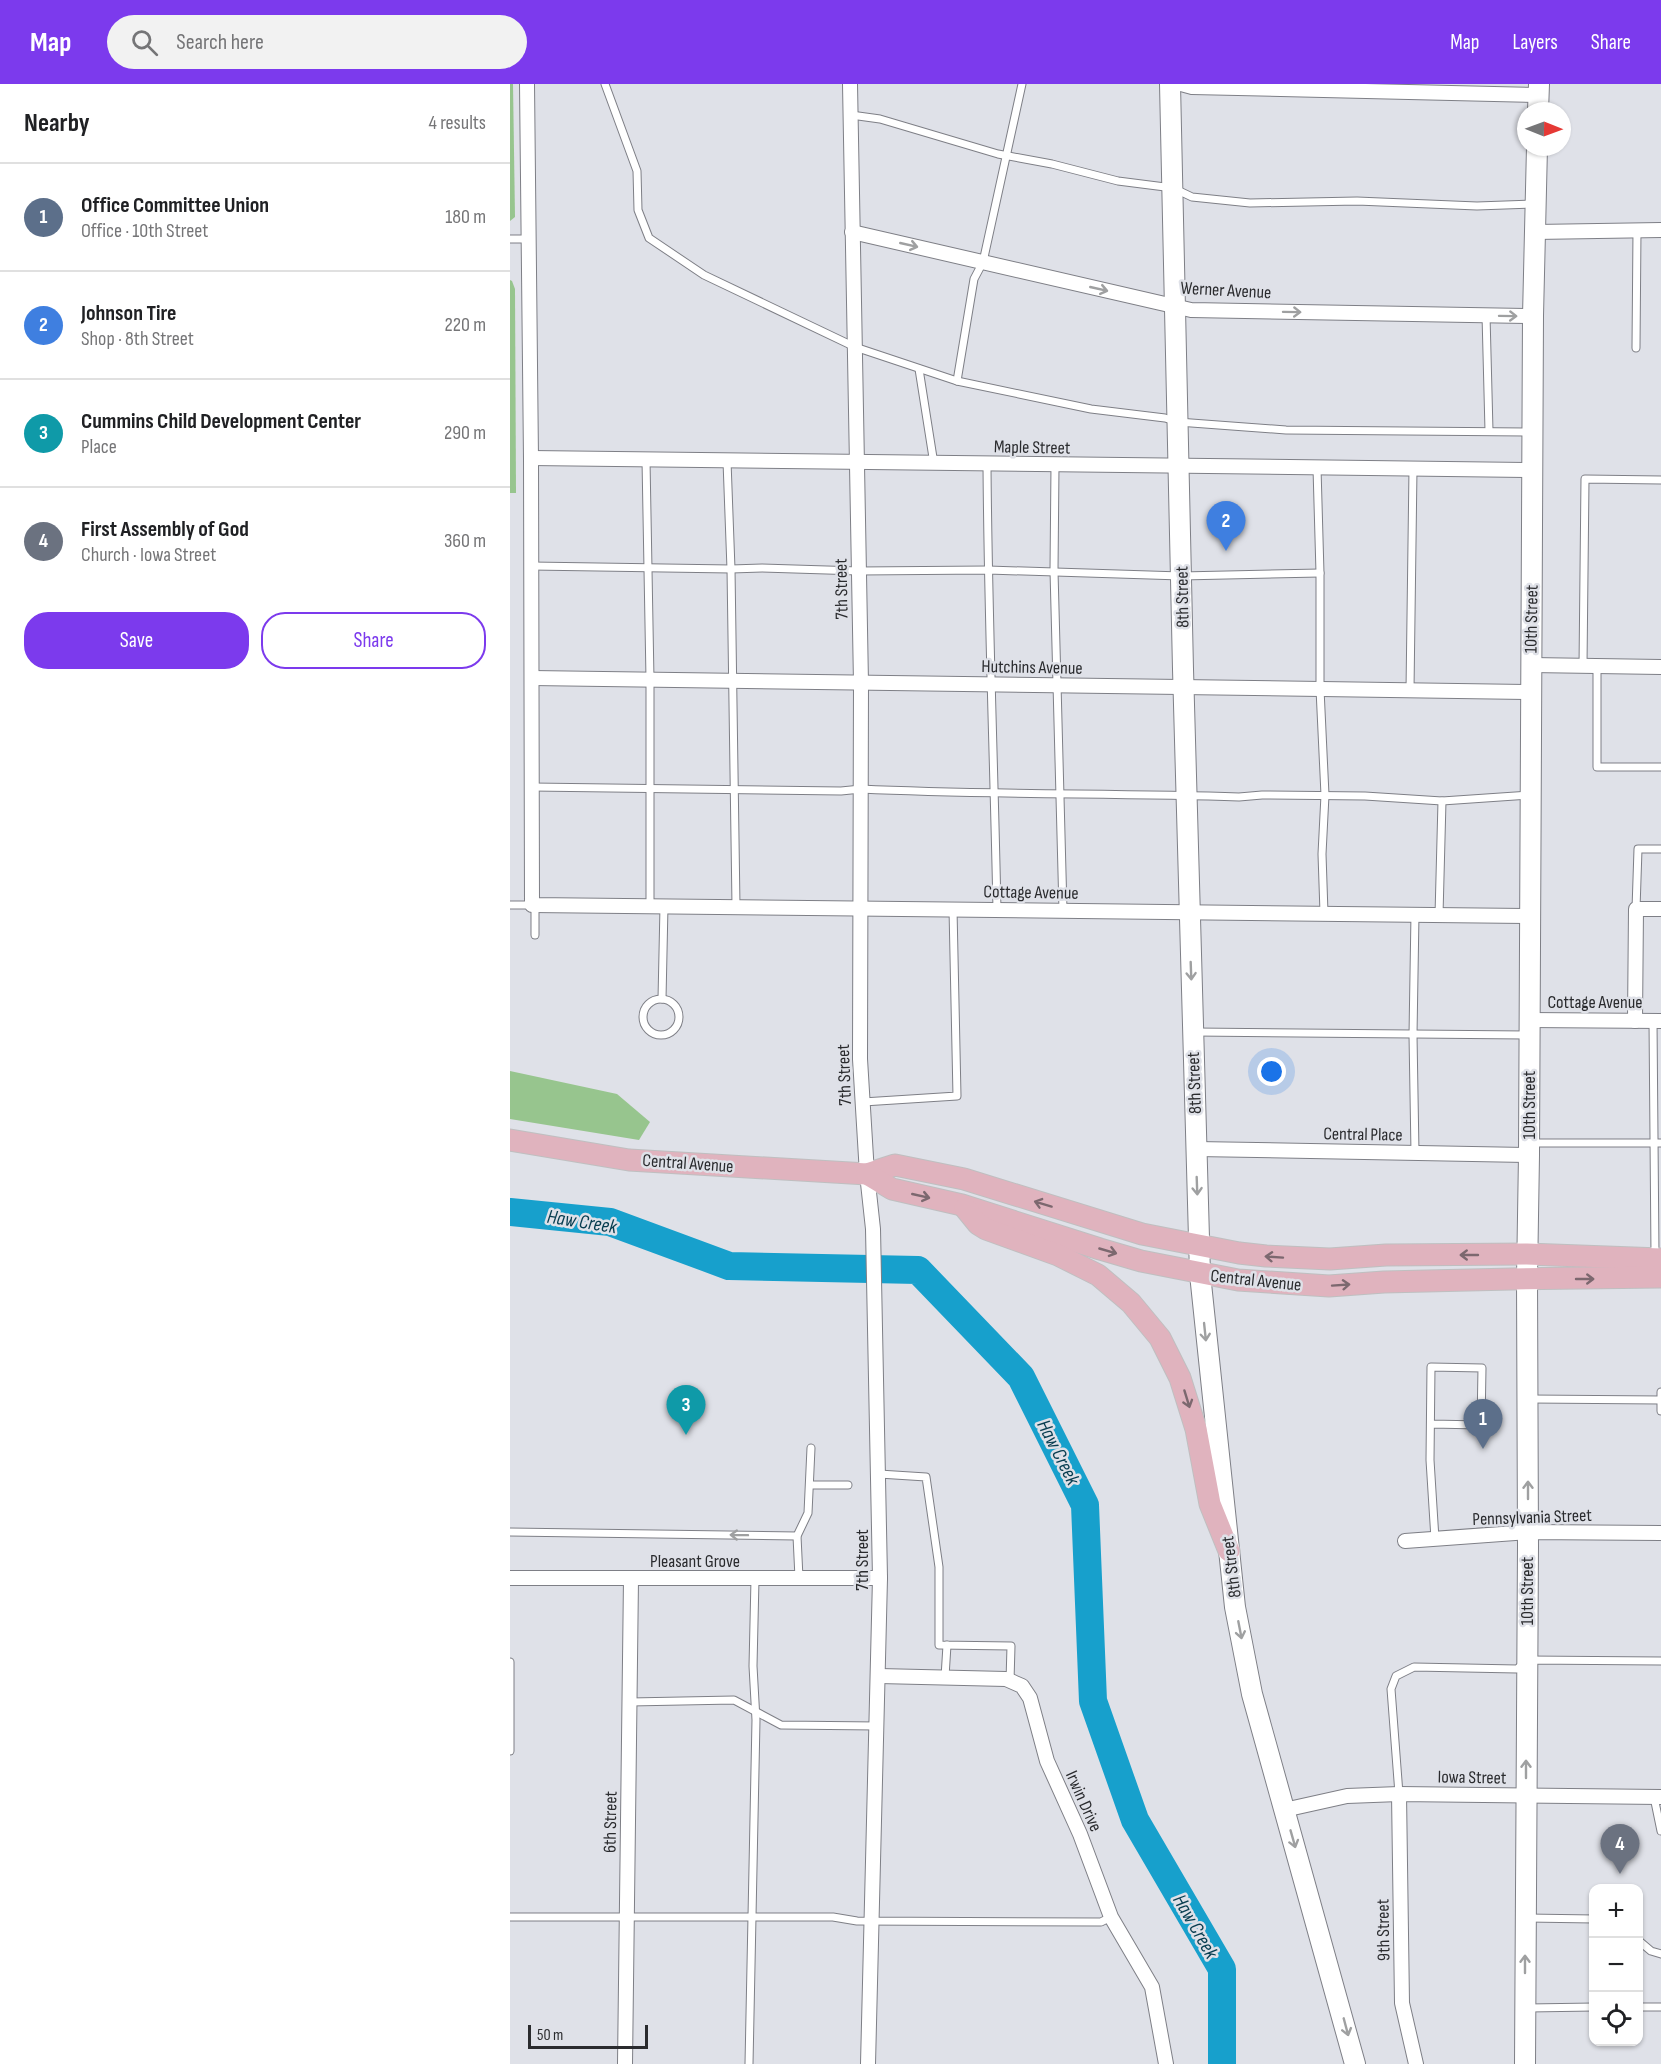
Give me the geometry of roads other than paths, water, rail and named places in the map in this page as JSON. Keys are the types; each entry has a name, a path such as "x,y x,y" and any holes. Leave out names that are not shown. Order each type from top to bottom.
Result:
{"main road":[{"name":"Central Avenue","path":"510,1140 629,1160 867,1174 894,1165 963,1179 1112,1225 1199,1245 1266,1256 1330,1259 1386,1255 1527,1254 1659,1265"},
{"name":"Central Avenue","path":"867,1174 892,1189 962,1205 1100,1249 1200,1274 1264,1283 1329,1286 1527,1278 1659,1265"},
{"path":"962,1205 978,1224 986,1229 1058,1255 1098,1275 1131,1303 1160,1338 1180,1378 1196,1429 1210,1504 1229,1551"}],"street":[{"path":"527,84 534,904"},
{"name":"7th Street","path":"850,84 861,682 860,1059 873,1229 880,1578 868,2064"},
{"name":"8th Street","path":"1170,84 1186,796 1200,1274 1235,1607 1252,1694 1355,2064"},
{"path":"1181,84 1192,87 1471,89 1539,97"},
{"name":"10th Street","path":"1525,2064 1527,1254 1533,316 1537,156"},
{"path":"1535,232 1661,231"},
{"name":"Werner Avenue","path":"852,232 1194,310 1533,316"},
{"name":"Maple Street","path":"531,458 1533,470"},
{"path":"1531,665 1661,667"},
{"name":"Hutchins Avenue","path":"532,678 1531,692"},
{"name":"Cottage Avenue","path":"534,904 1530,915"},
{"path":"1635,1021 1636,909 1661,909"},
{"name":"Cottage Avenue","path":"1529,1028 1657,1021"},
{"name":"Central Place","path":"1196,1149 1415,1153 1529,1149"},
{"name":"Pennsylvania Street","path":"1405,1541 1528,1532 1661,1533"},
{"name":"Pleasant Grove","path":"510,1578 631,1580 880,1578"},
{"name":"6th Street","path":"625,2064 631,1580"},
{"path":"879,1676 1006,1679 1010,1681"},
{"name":"Irwin Drive","path":"1010,1681 1022,1686 1030,1698 1047,1761 1080,1834 1111,1917 1152,1987 1166,2064"},
{"name":"Iowa Street","path":"1284,1810 1347,1796 1399,1794 1658,1797"},
{"name":"9th Street","path":"1399,1794 1402,2002 1416,2064"}],"lane":[{"path":"605,84 637,171 638,210 649,238 704,275 855,347 957,381 1091,409 1165,418 1178,422 1286,430 1533,432"},
{"path":"957,381 974,279 983,262 1022,84"},
{"path":"850,115 880,119 998,154 1007,154 1118,181 1173,188 1192,197 1250,203 1357,201 1477,206 1536,204"},
{"path":"1636,348 1637,231"},
{"path":"510,239 528,239"},
{"path":"1486,315 1489,431"},
{"path":"919,369 934,464"},
{"path":"646,460 650,680 650,906"},
{"path":"727,461 731,569 736,906"},
{"path":"987,465 997,910"},
{"path":"1055,466 1054,572 1059,686 1063,910"},
{"path":"1317,468 1320,689 1325,795 1322,854 1324,913"},
{"path":"1410,690 1413,469"},
{"path":"1661,480 1585,479 1590,666 1597,767 1661,767"},
{"path":"531,566 859,571 988,570 1181,576 1320,573"},
{"path":"532,787 841,791 861,789 994,794 1186,796 1325,795 1408,797 1442,801 1530,795"},
{"path":"1439,915 1442,801"},
{"path":"1636,909 1638,849 1661,849"},
{"path":"510,904 534,904 535,935"},
{"path":"662,999 664,906"},
{"path":"863,1102 957,1096 953,909"},
{"path":"1415,914 1413,1035 1415,1153"},
{"path":"662,999 673,1004 679,1014 679,1020 673,1030 662,1035 647,1028 644,1018 647,1007 656,1000 662,999"},
{"path":"1657,1021 1659,1265"},
{"path":"1192,1032 1413,1035 1529,1028"},
{"path":"1529,1149 1658,1143"},
{"path":"1431,1424 1481,1425 1482,1368 1431,1367 1430,1460 1435,1539"},
{"path":"1661,1392 1661,1411"},
{"path":"1528,1399 1661,1400"},
{"path":"799,1579 797,1536 808,1513 811,1448"},
{"path":"879,1474 926,1477 939,1567 939,1645 1011,1646 1010,1681"},
{"path":"811,1485 848,1485"},
{"path":"510,1532 797,1536"},
{"path":"748,2064 756,1712 753,1666 755,1579"},
{"path":"945,1677 947,1645"},
{"path":"1399,1794 1391,1689 1396,1676 1414,1667 1517,1669 1527,1660 1661,1661"},
{"path":"510,1662 510,1751"},
{"path":"630,1702 734,1701 781,1725 877,1726"},
{"path":"1658,1797 1661,1831"},
{"path":"510,1917 833,1917 857,1922 1101,1922 1111,1917"},
{"path":"1526,1918 1589,1919"},
{"path":"1643,1944 1651,1951 1661,1954"},
{"path":"1525,2008 1589,2007"},
{"path":"1643,2007 1661,2007"}],"waterway":[{"name":"Haw Creek","path":"510,1212 610,1222 729,1266 918,1270 1021,1377 1085,1505 1093,1701 1135,1820 1222,1969 1222,2064"}],"place":[{"name":"Johnson Tire","path":"1226,551"},
{"name":"Cummins Child Development Center","path":"686,1435"},
{"name":"Office Committee Union","path":"1483,1449"},
{"name":"First Assembly of God","path":"1620,1874"}]}
